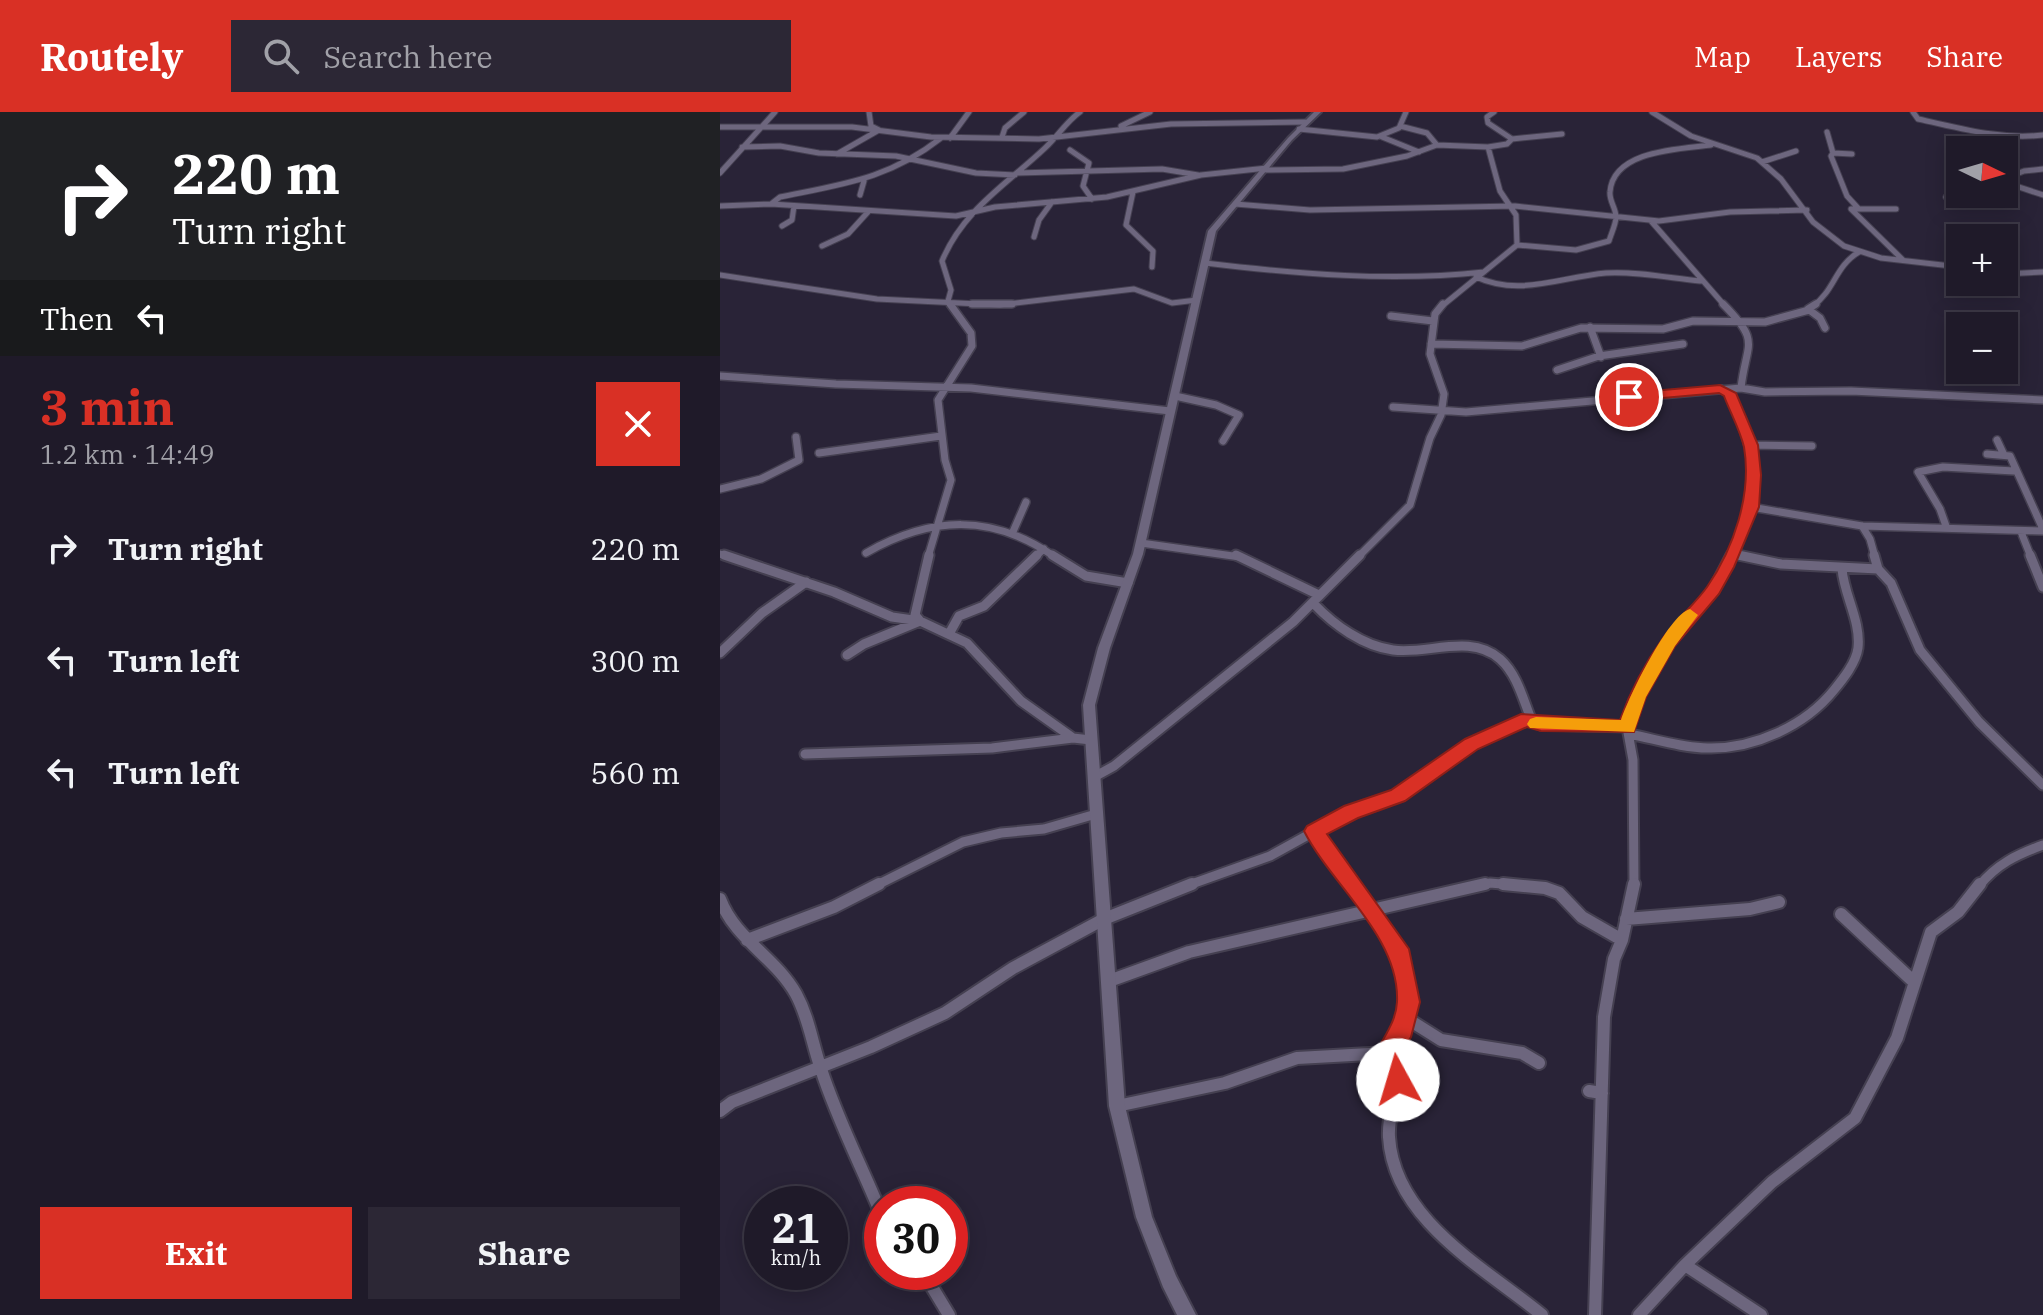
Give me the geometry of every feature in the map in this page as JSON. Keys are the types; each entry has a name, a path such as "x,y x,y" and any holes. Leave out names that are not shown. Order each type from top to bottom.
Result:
{"street":[{"path":"720,173 775,112"},
{"path":"869,112 871,126 879,130"},
{"path":"950,138 969,112"},
{"path":"1002,137 1005,128 1024,112"},
{"path":"948,301 951,290 942,261 965,220 982,200 1016,174 1056,137 1060,128 1080,112"},
{"path":"1115,129 1150,112"},
{"path":"1187,1315 1169,1281 1144,1217 1117,1106 1089,705 1093,683 1141,543 1212,231 1302,126 1318,112"},
{"path":"1382,137 1400,126 1406,112"},
{"path":"1494,112 1487,117 1488,123 1512,139"},
{"path":"1652,112 1674,129 1714,145 1746,153 1762,162 1782,180 1801,208 1807,210 1812,221 1838,243 1859,252 1946,265"},
{"path":"1913,112 1918,119 1991,135 2020,139 2043,135"},
{"path":"720,127 879,130 950,138 1056,137 1171,124 1302,126 1382,137 1419,152"},
{"path":"1400,126 1424,131 1434,137 1437,145"},
{"path":"837,154 879,130"},
{"path":"1827,132 1832,141 1831,156 1847,196 1858,208"},
{"path":"720,206 771,204 934,217 1092,199 1201,175 1266,169 1335,170 1419,152 1437,145 1488,147 1507,144 1512,139 1562,134"},
{"path":"771,204 780,197 864,181 913,159 941,138"},
{"path":"1094,777 1114,766 1242,666 1317,599 1410,505 1444,394 1431,359 1433,321 1438,307 1517,245 1586,251 1609,241 1616,217 1608,202 1608,191 1623,164 1654,152 1714,145"},
{"path":"742,147 786,146 837,154 882,155 976,173 1162,169 1201,175"},
{"path":"1488,147 1500,191 1516,215 1517,245"},
{"path":"1070,150 1089,163 1083,186 1092,199"},
{"path":"1762,162 1796,151"},
{"path":"1833,153 1852,154"},
{"path":"2018,174 2043,169"},
{"path":"860,195 864,181"},
{"path":"2018,185 2043,195"},
{"path":"782,226 792,220 792,206 802,188"},
{"path":"1133,192 1126,225 1153,251 1152,267"},
{"path":"1034,237 1039,220 1052,202"},
{"path":"1235,204 1310,210 1512,206 1653,221 1730,212 1807,210"},
{"path":"1896,209 1851,209 1903,260"},
{"path":"822,246 848,234 868,212"},
{"path":"1595,1315 1595,1092 1614,959 1622,940 1635,881 1633,760 1628,731 1637,697 1669,642 1713,590 1731,554 1751,507 1754,475 1750,445 1731,390 1750,345 1736,320 1700,281 1653,221"},
{"path":"1431,344 1522,346 1590,327 1663,329 1693,321 1781,320 1809,310 1825,297 1844,261 1859,252"},
{"path":"1205,263 1301,274 1391,274 1428,278 1481,275 1496,286 1539,286 1607,273 1700,281"},
{"path":"2018,273 2043,272"},
{"path":"720,275 877,299 1000,305 1134,289 1172,303 1197,300"},
{"path":"920,621 915,615 951,480 938,405 945,386 972,346 971,333 948,301"},
{"path":"1809,310 1820,318 1825,328"},
{"path":"1391,316 1433,321"},
{"path":"1590,327 1601,357"},
{"path":"1557,370 1565,365 1601,357 1683,344"},
{"path":"720,376 836,384 945,386 1170,411"},
{"path":"1393,407 1441,411 1552,406 1731,390 1851,391 2043,400"},
{"path":"1175,396 1216,405 1239,415 1223,441"},
{"path":"819,453 941,436"},
{"path":"720,489 761,479 799,460 796,437"},
{"path":"1997,440 2004,455"},
{"path":"1750,445 1812,446"},
{"path":"1751,507 1809,520 1862,526 1946,526 1996,532 2043,530 2014,471 2010,456 1987,454"},
{"path":"1946,526 1940,509 1918,472 1943,467 2014,471"},
{"path":"1012,534 1026,502"},
{"path":"866,553 888,539 939,524 973,523 1012,534 1044,549 1086,576 1128,583"},
{"path":"1862,526 1870,539 1878,569 1891,583 1920,650 1979,722 2043,785"},
{"path":"2021,532 2043,587"},
{"path":"1141,543 1235,555 1317,599 1322,613 1390,650 1464,646 1495,655 1515,680 1531,719 1541,725 1628,731 1711,748 1787,728 1812,714 1829,698 1858,648 1853,614 1844,598 1842,569"},
{"path":"949,634 959,616 984,606 1044,549"},
{"path":"720,554 806,582 892,617 920,621 967,643 1021,701 1073,738"},
{"path":"1731,554 1772,563 1878,569"},
{"path":"720,653 762,613 806,582"},
{"path":"847,655 864,644 920,621"},
{"path":"720,1111 732,1102 945,1013 1013,968 1104,919 1270,856 1351,812 1398,796 1472,744 1531,719"},
{"path":"805,754 992,748 1073,738 1091,740"},
{"path":"747,940 834,907 963,842 1001,833 1044,829 1096,814"},
{"path":"1314,831 1369,909 1387,929 1398,949 1408,988 1406,1018 1400,1037 1388,1053"},
{"path":"1639,1315 1685,1265 1772,1182 1855,1118 1897,1038 1931,932 1958,912 1991,871 2011,857 2043,845"},
{"path":"1109,981 1189,952 1490,883 1545,888 1559,893 1582,917 1622,940"},
{"path":"720,899 725,914 790,984 817,1045 820,1067 870,1186"},
{"path":"1626,919 1750,909 1779,902"},
{"path":"1387,929 1392,910 1398,906"},
{"path":"1841,914 1914,982"},
{"path":"1406,1018 1441,1040 1522,1053 1539,1063"},
{"path":"1117,1106 1225,1083 1297,1058 1375,1051 1388,1053"},
{"path":"1388,1053 1397,1068 1398,1080 1389,1137 1401,1181 1411,1202 1463,1253 1542,1315"},
{"path":"1685,1265 1711,1284 1754,1307 1761,1315"},
{"path":"934,1290 949,1315"}],"slow traffic":[{"path":"1536,724 1627,727 1637,697 1669,642 1690,615"}],"route":[{"path":"1398,1080 1397,1068 1388,1053 1400,1037 1409,1002 1398,949 1387,929 1354,890 1314,831 1351,812 1398,796 1472,744 1527,719 1541,725 1627,727 1637,697 1669,642 1713,590 1726,567 1751,507 1754,475 1750,445 1730,393 1720,389 1629,397"}]}
